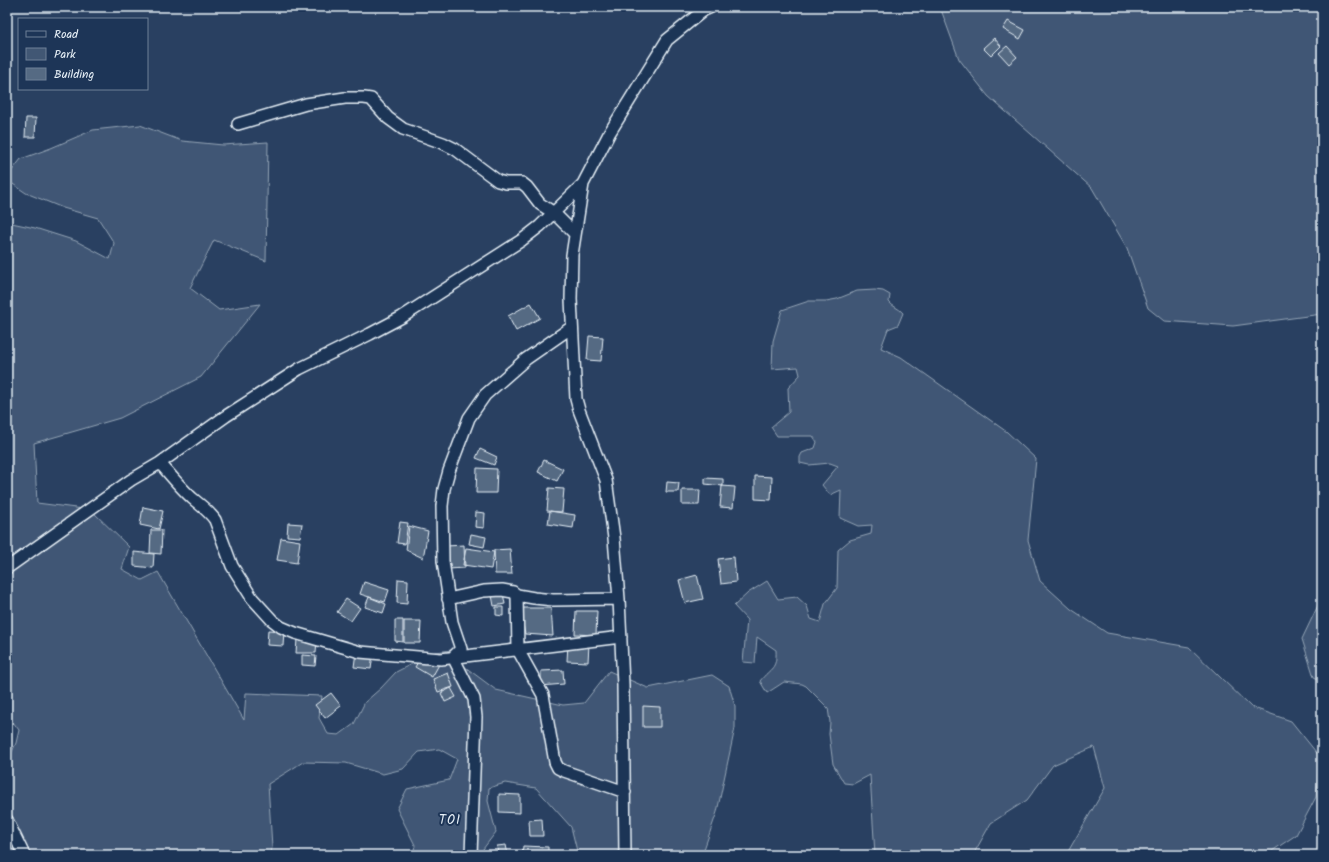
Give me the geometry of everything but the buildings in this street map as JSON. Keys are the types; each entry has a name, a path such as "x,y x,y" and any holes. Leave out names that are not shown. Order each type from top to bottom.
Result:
{"street":[{"path":"626,855 623,685 619,599 614,538 606,480 576,399 570,299 572,255 583,184 610,132 667,40 704,10 711,7"},
{"path":"238,124 306,104 345,98 371,99 388,118 403,129 444,143 455,149 498,181 506,183 522,183 540,204 554,212 575,234"},
{"path":"7,568 131,480 160,463 226,416 299,369 402,317 522,240 540,226 583,184"},
{"path":"453,657 461,649 454,631 443,561 442,506 444,489 449,471 469,418 485,395 526,359 572,327"},
{"path":"160,463 191,497 215,520 232,566 252,598 272,620 281,627 295,633 360,652 441,659 621,637"},
{"path":"448,599 484,591 502,590 513,592 517,595 553,600 619,599"},
{"path":"517,595 518,650 543,695 555,762 558,768 625,792"},
{"path":"453,657 474,698 476,717 471,855"},
{"path":"7,820 24,855"}],"green space":[{"path":"940,7 1322,7 1322,314 1233,326 1164,321 1148,308 1127,248 1092,188 988,96 959,59"},
{"path":"140,125 182,141 223,145 268,142 266,261 214,240 190,288 219,310 260,304 201,377 120,418 34,443 37,503 91,510 129,547 122,569 142,580 158,572 244,720 246,693 322,696 319,718 328,734 339,735 354,724 365,702 396,672 435,652 461,649 453,658 496,690 563,705 584,703 609,671 648,688 712,675 729,686 735,706 735,728 717,812 702,855 578,855 571,827 536,788 505,783 489,788 488,801 496,832 483,849 487,855 413,855 415,845 397,809 407,789 449,780 457,759 439,749 419,752 403,769 383,774 346,763 303,762 268,784 272,847 271,855 7,855 7,755 11,754 16,743 19,730 7,714 7,222 35,228 76,241 110,259 114,243 98,218 63,208 26,193 7,180 7,177 21,159 93,130"},
{"path":"857,291 883,291 890,295 889,302 903,313 898,325 888,329 881,348 901,357 1007,432 1036,459 1028,540 1040,581 1071,609 1107,633 1189,647 1251,707 1291,721 1320,757 1316,797 1296,835 1266,855 1066,855 1105,788 1094,747 1053,765 1027,800 991,823 973,855 875,855 870,775 853,784 844,783 833,764 829,734 830,722 828,708 806,686 802,684 784,682 767,693 760,681 774,665 776,650 757,637 755,663 743,662 747,620 734,606 748,593 767,581 778,599 797,597 807,606 811,619 820,622 825,604 837,588 838,550 850,540 871,534 872,525 858,526 840,518 841,490 830,495 822,485 838,466 830,463 809,465 800,463 802,453 815,448 817,442 813,436 777,436 771,427 789,412 788,388 800,375 798,367 772,369 773,341 782,310 809,301 826,301 837,299"},
{"path":"1322,597 1322,681 1314,677 1302,639"}],"district":[{"name":"TOI","path":"450,819"}]}
